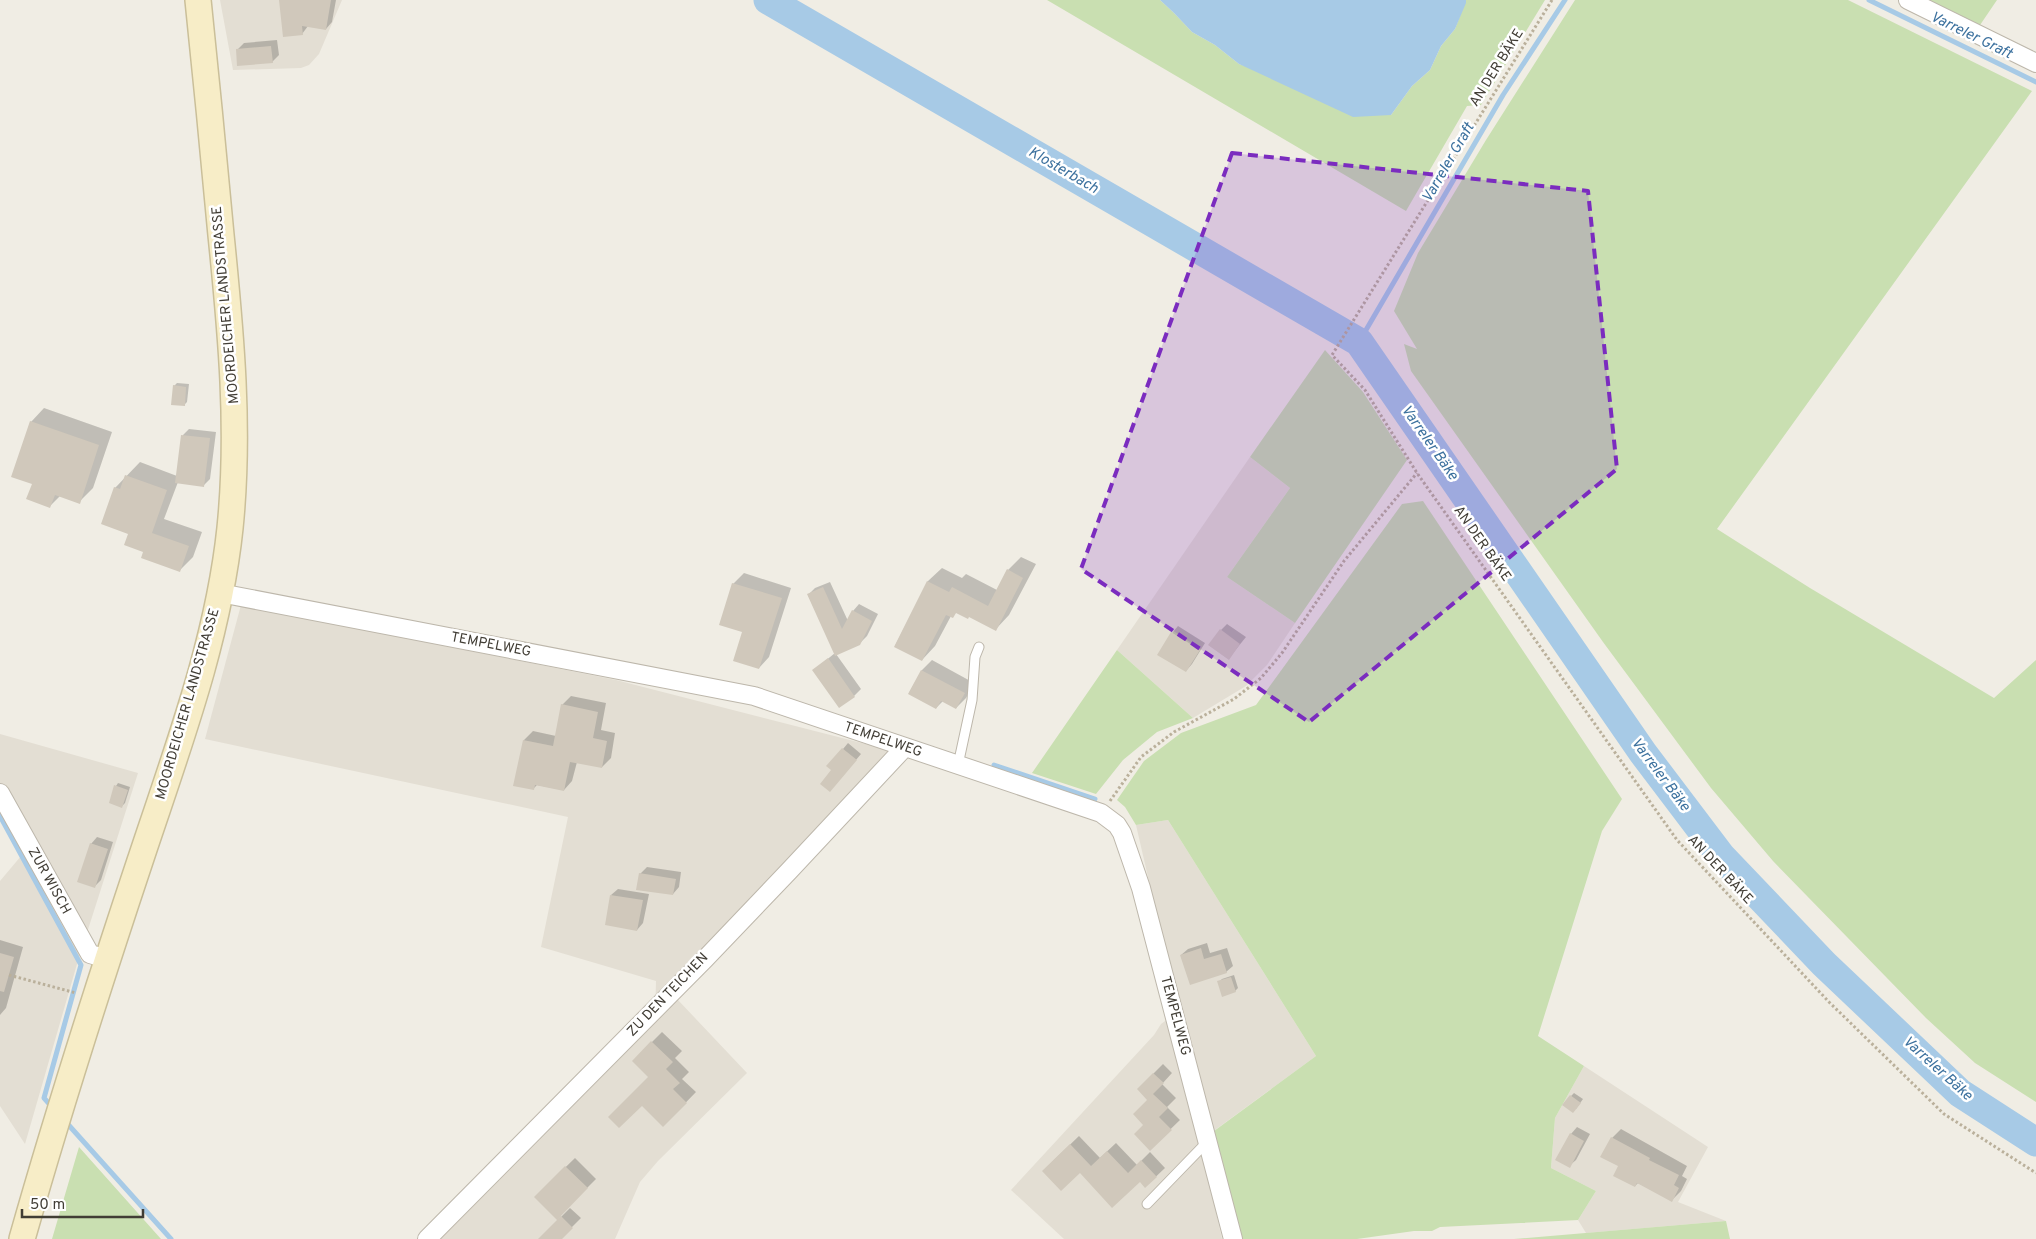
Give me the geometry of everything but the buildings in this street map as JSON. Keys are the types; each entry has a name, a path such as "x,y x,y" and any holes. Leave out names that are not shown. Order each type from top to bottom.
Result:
{"main road":[{"name":"MOORDEICHER LANDSTRASSE","path":"22,1239 57,1116 172,765 200,673 220,593 230,526 235,458 235,403 231,332 198,0"}],"street":[{"path":"1908,0 2036,62"},
{"name":"TEMPELWEG","path":"220,593 754,696 1101,813 1117,825 1122,833 1141,888 1233,1239"},
{"name":"ZU DEN TEICHEN","path":"427,1239 705,959 905,747"},
{"name":"ZUR WISCH","path":"0,793 90,954 107,960"}],"lane":[{"path":"958,765 972,700 975,657 979,647"},
{"path":"1147,1204 1208,1142"}],"path":[{"name":"AN DER BÄKE","path":"1552,0 1332,355 1365,390 1417,473 1676,840 1829,1002 1944,1114 2036,1172"},
{"path":"1101,813 1141,757 1174,732 1234,699 1261,678 1282,653 1344,561 1417,473"},
{"path":"8,976 69,991"}],"highlighted area":[{"path":"1232,153 1588,191 1617,469 1309,722 1081,569"}],"shaded area":[{"path":"220,0 342,0 319,54 309,65 301,68 233,70"},
{"path":"1250,457 1290,488 1227,577 1295,623 1267,665 1246,686 1193,718 1117,650"},
{"path":"241,605 616,680 893,751 671,983 678,1000 747,1073 658,1161 640,1182 615,1239 436,1239 655,1022 656,981 541,947 568,817 205,739"},
{"path":"0,734 138,773 77,964 25,1144 0,1106 0,881 32,843 0,783"},
{"path":"1168,820 1316,1056 1200,1141 1222,1239 1064,1239 1011,1190 1154,1035 1161,1024 1179,1011 1136,825"},
{"path":"1584,1066 1708,1147 1678,1202 1726,1221 1586,1233 1578,1220 1596,1191 1551,1168 1555,1118"}],"green space":[{"path":"1047,0 1160,0 1192,32 1215,45 1239,64 1391,115 1412,86 1430,70 1441,46 1455,29 1466,0 1545,0 1481,105 1467,106 1406,211"},
{"path":"1575,0 1848,0 2032,91 1717,529 1810,588 1994,698 2036,660 2036,1102 1975,1063 1926,1018 1773,861 1711,788 1603,642 1411,371 1404,344 1417,349 1394,311 1418,253 1486,140"},
{"path":"1921,0 1997,0 1978,28"},
{"path":"1325,350 1363,392 1407,460 1295,623 1227,577 1290,488 1250,457"},
{"path":"1423,501 1622,799 1602,831 1538,1036 1584,1066 1555,1118 1551,1168 1596,1191 1578,1220 1440,1227 1432,1231 1414,1231 1357,1239 1239,1239 1210,1134 1316,1056 1168,820 1136,825 1125,807 1117,800 1144,761 1181,733 1256,705 1402,504"},
{"path":"1117,650 1193,718 1157,732 1123,760 1096,794 1032,773"},
{"path":"79,1147 161,1239 52,1239"},
{"path":"1726,1221 1730,1239 1514,1239"}],"water":[{"path":"1160,0 1466,0 1466,3 1455,29 1441,46 1430,70 1412,86 1391,115 1353,117 1239,64 1215,45 1192,32"}],"waterway":[{"name":"Varreler Bäke","path":"768,0 1359,342 1643,753 1721,856 1824,964 1960,1093 2036,1142"},
{"name":"Varreler Graft","path":"1359,342 1503,95 1565,0"},
{"name":"Varreler Graft","path":"1869,0 2036,82"},
{"path":"994,765 1095,799"},
{"path":"0,816 81,965 44,1098 52,1107"},
{"path":"65,1121 171,1239"}],"water label":[{"name":"Klosterbach","path":"1063,171"}]}
